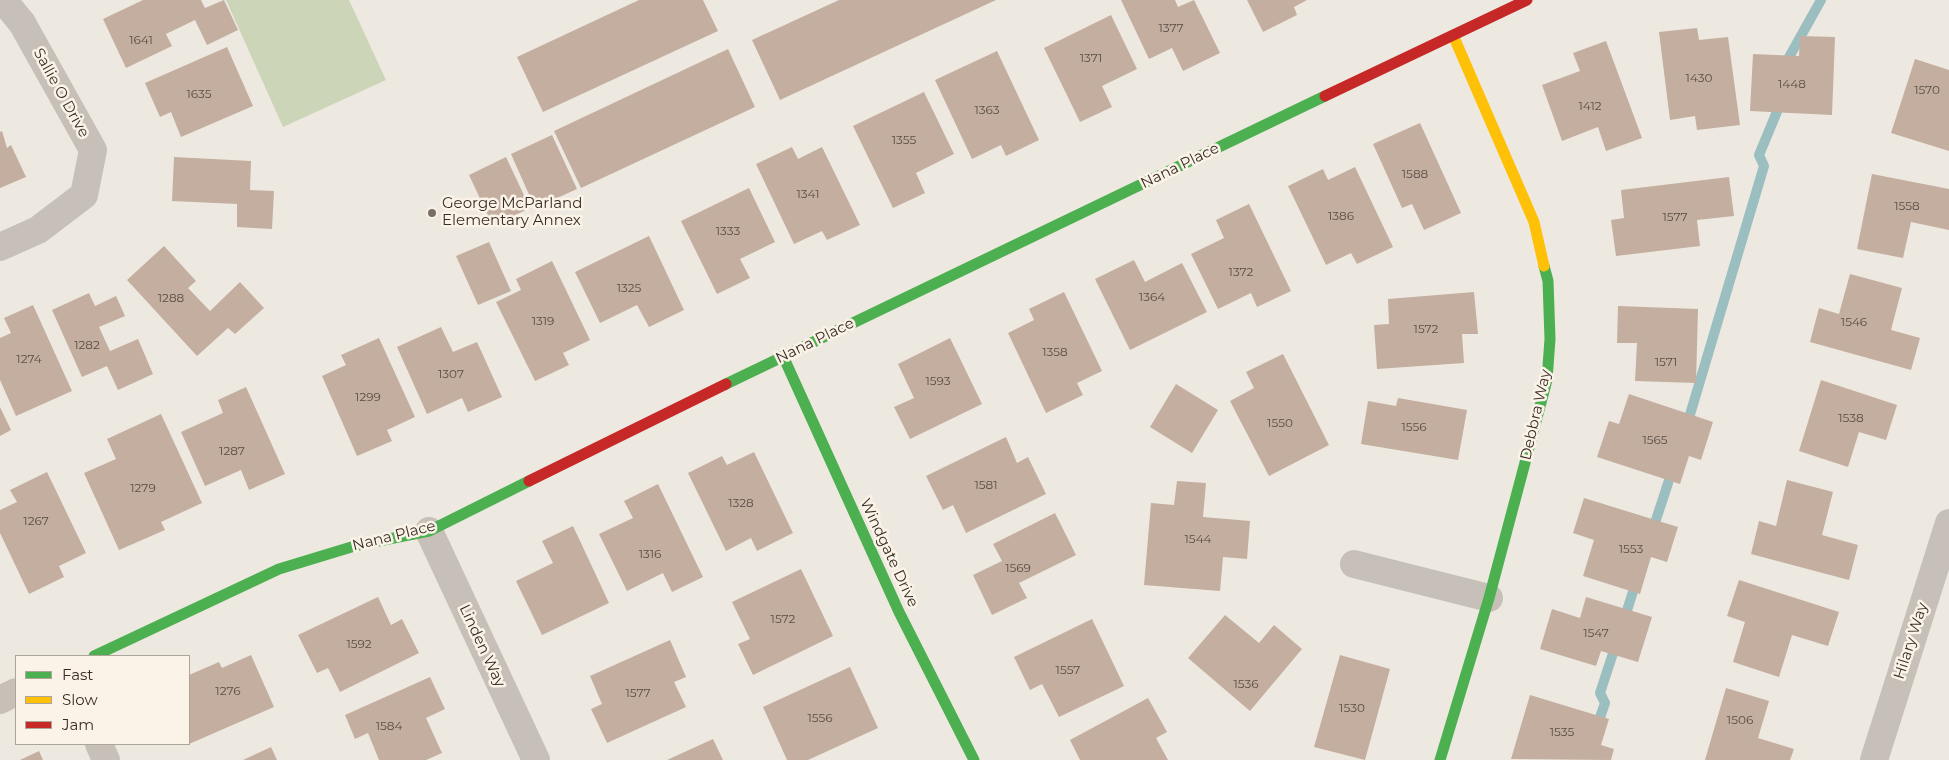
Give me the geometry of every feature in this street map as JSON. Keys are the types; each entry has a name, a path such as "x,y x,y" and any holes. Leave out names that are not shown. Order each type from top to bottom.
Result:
{"street":[{"name":"Sallie O Drive","path":"0,247 38,230 84,194 93,150 22,23 3,0"},
{"name":"Nana Place","path":"96,655 279,569 358,545 429,531 783,356 1527,0"},
{"name":"Debbra Way","path":"1440,760 1489,598 1547,380 1550,339 1548,281 1534,222 1453,35"},
{"name":"Windgate Drive","path":"783,356 899,612 974,760"},
{"name":"Hilary Way","path":"1874,760 1949,523"},
{"name":"Linden Way","path":"429,531 536,760"},
{"path":"1354,564 1489,598"},
{"path":"0,700 15,692"},
{"path":"99,745 106,760"}],"green space":[{"path":"226,0 349,0 386,80 283,127"}],"building":[{"path":"143,0 201,0 205,8 224,0 238,30 207,45 195,20 166,34 172,46 126,68 103,19"},
{"path":"639,0 703,0 718,31 543,112 517,57"},
{"path":"839,0 996,0 780,100 752,40"},
{"path":"1121,0 1175,0 1178,7 1194,0 1220,53 1183,71 1172,48 1149,59"},
{"path":"1247,0 1307,0 1294,7 1297,15 1263,32"},
{"path":"1111,15 1137,69 1102,86 1112,107 1080,122 1044,48"},
{"path":"1697,28 1699,40 1728,37 1740,125 1697,130 1695,116 1670,120 1659,32"},
{"path":"1800,36 1835,37 1832,115 1750,111 1753,54 1799,56"},
{"path":"1606,41 1642,138 1606,151 1598,127 1562,141 1542,85 1580,71 1573,53"},
{"path":"227,47 253,106 181,137 171,112 160,117 145,83"},
{"path":"728,49 755,107 581,188 554,131"},
{"path":"997,51 1039,140 1006,156 1001,145 972,159 935,80"},
{"path":"1915,59 1949,70 1949,151 1891,133"},
{"path":"924,92 954,154 916,173 925,193 893,208 853,126"},
{"path":"1420,123 1461,213 1424,230 1412,204 1402,208 1373,144"},
{"path":"2,131 7,148 11,145 26,177 0,188 0,132"},
{"path":"552,135 577,189 535,208 511,154"},
{"path":"792,147 798,159 822,147 860,225 827,240 822,231 794,244 756,164"},
{"path":"174,157 251,161 250,190 274,191 272,229 237,227 237,204 172,201"},
{"path":"506,157 530,208 493,226 469,175"},
{"path":"1355,167 1393,247 1357,264 1351,253 1326,265 1288,186 1323,169 1328,180"},
{"path":"1872,174 1949,189 1949,230 1911,222 1903,258 1857,249"},
{"path":"1729,177 1734,216 1697,220 1700,246 1616,256 1611,220 1624,218 1621,190"},
{"path":"749,188 775,242 740,259 750,278 717,294 681,221"},
{"path":"1249,204 1291,291 1257,307 1251,293 1218,309 1191,254 1224,238 1216,220"},
{"path":"649,236 684,310 649,327 637,305 600,323 575,272"},
{"path":"489,242 511,291 478,305 456,256"},
{"path":"164,246 196,281 188,288 210,311 240,282 264,308 235,334 228,328 197,356 127,280"},
{"path":"1134,260 1145,282 1182,263 1207,312 1130,350 1095,279"},
{"path":"552,261 590,340 563,353 569,365 535,381 496,302 521,290 516,279"},
{"path":"1850,274 1902,288 1891,330 1920,338 1911,370 1810,342 1819,308 1839,314"},
{"path":"1064,292 1102,371 1077,383 1083,395 1046,413 1008,333 1034,320 1029,309"},
{"path":"1474,292 1478,334 1462,334 1464,363 1377,369 1374,325 1389,324 1388,299"},
{"path":"89,293 95,306 116,296 125,316 99,327 110,351 138,339 153,374 118,390 107,366 82,377 52,310"},
{"path":"33,305 72,391 16,416 0,380 0,338 11,333 4,318"},
{"path":"1618,306 1698,309 1696,383 1635,381 1637,343 1617,343"},
{"path":"441,327 453,352 477,342 502,397 468,412 462,398 427,414 397,347"},
{"path":"379,338 415,417 387,430 392,441 357,456 322,376 346,365 341,355"},
{"path":"950,338 982,404 910,439 894,407 914,398 898,364"},
{"path":"1283,354 1329,445 1269,476 1230,401 1254,388 1246,372"},
{"path":"1821,380 1897,405 1886,440 1859,432 1848,467 1799,451"},
{"path":"1176,384 1218,410 1192,453 1150,427"},
{"path":"246,387 285,474 249,490 241,470 205,486 181,432 223,413 218,400"},
{"path":"1629,394 1713,422 1701,460 1689,456 1680,484 1597,457 1609,421 1619,424"},
{"path":"1398,398 1467,410 1458,460 1361,444 1368,401 1396,406"},
{"path":"0,407 11,430 0,436"},
{"path":"161,414 202,503 161,522 165,530 119,550 84,473 116,459 107,439"},
{"path":"1006,437 1017,463 1028,457 1046,494 966,533 953,505 943,510 926,476"},
{"path":"754,452 793,533 757,551 751,538 726,551 688,473 722,456 727,465"},
{"path":"47,472 86,553 59,566 64,577 29,594 0,533 0,510 17,502 10,490"},
{"path":"1787,480 1833,492 1822,535 1858,545 1849,580 1751,554 1759,521 1776,526"},
{"path":"1177,481 1206,483 1203,517 1250,521 1247,559 1223,557 1220,591 1144,585 1151,503 1174,505"},
{"path":"658,484 703,577 672,592 663,573 627,591 599,534 633,518 624,501"},
{"path":"1584,498 1678,527 1667,562 1651,557 1640,594 1583,576 1594,540 1573,533"},
{"path":"1055,513 1076,555 1019,583 1027,598 992,615 973,575 1002,561 993,544"},
{"path":"573,526 609,603 542,635 516,581 553,563 542,541"},
{"path":"801,569 833,636 753,675 738,644 750,639 732,602"},
{"path":"1739,580 1839,612 1828,646 1792,635 1779,677 1733,662 1745,622 1727,616"},
{"path":"378,597 391,625 402,619 419,653 340,692 328,668 317,673 298,635"},
{"path":"1586,597 1652,617 1638,662 1601,651 1596,666 1540,649 1552,609 1580,618"},
{"path":"1225,615 1259,643 1274,625 1302,649 1250,711 1188,658"},
{"path":"1092,619 1124,686 1059,717 1042,684 1030,690 1014,657"},
{"path":"670,640 686,677 674,682 686,707 607,743 591,709 602,704 590,676"},
{"path":"251,655 274,707 190,744 190,675 219,662 222,668"},
{"path":"1340,655 1390,669 1365,760 1314,747"},
{"path":"850,667 878,728 808,760 787,760 763,707"},
{"path":"430,677 445,709 426,718 442,753 426,760 379,760 368,733 355,739 345,715"},
{"path":"1726,688 1769,701 1758,738 1794,749 1790,760 1705,760"},
{"path":"1530,695 1609,719 1601,745 1614,749 1611,760 1511,759"},
{"path":"1148,698 1167,732 1156,738 1168,760 1080,760 1070,740"},
{"path":"713,739 723,760 667,760"},
{"path":"271,747 277,760 243,760"},
{"path":"39,751 43,760 20,760"}],"waterway":[{"path":"1792,67 1788,59 1821,0"},
{"path":"1686,428 1764,166 1759,155 1781,102"},
{"path":"1652,532 1673,468"},
{"path":"1623,623 1637,579"},
{"path":"1596,729 1605,703 1600,693 1617,641"}],"traffic: fast":[{"path":"726,384 1325,96"},
{"path":"1440,760 1489,598 1547,380 1550,339 1548,281 1544,266"},
{"path":"783,356 899,612 974,760"},
{"path":"96,655 279,569 358,545 429,531 529,481"}],"traffic: slow":[{"path":"1453,35 1534,222 1544,266"}],"traffic: jam":[{"path":"1325,96 1527,0"},
{"path":"529,481 726,384"}],"place":[{"name":"George McParland Elementary Annex","path":"432,213"}]}
